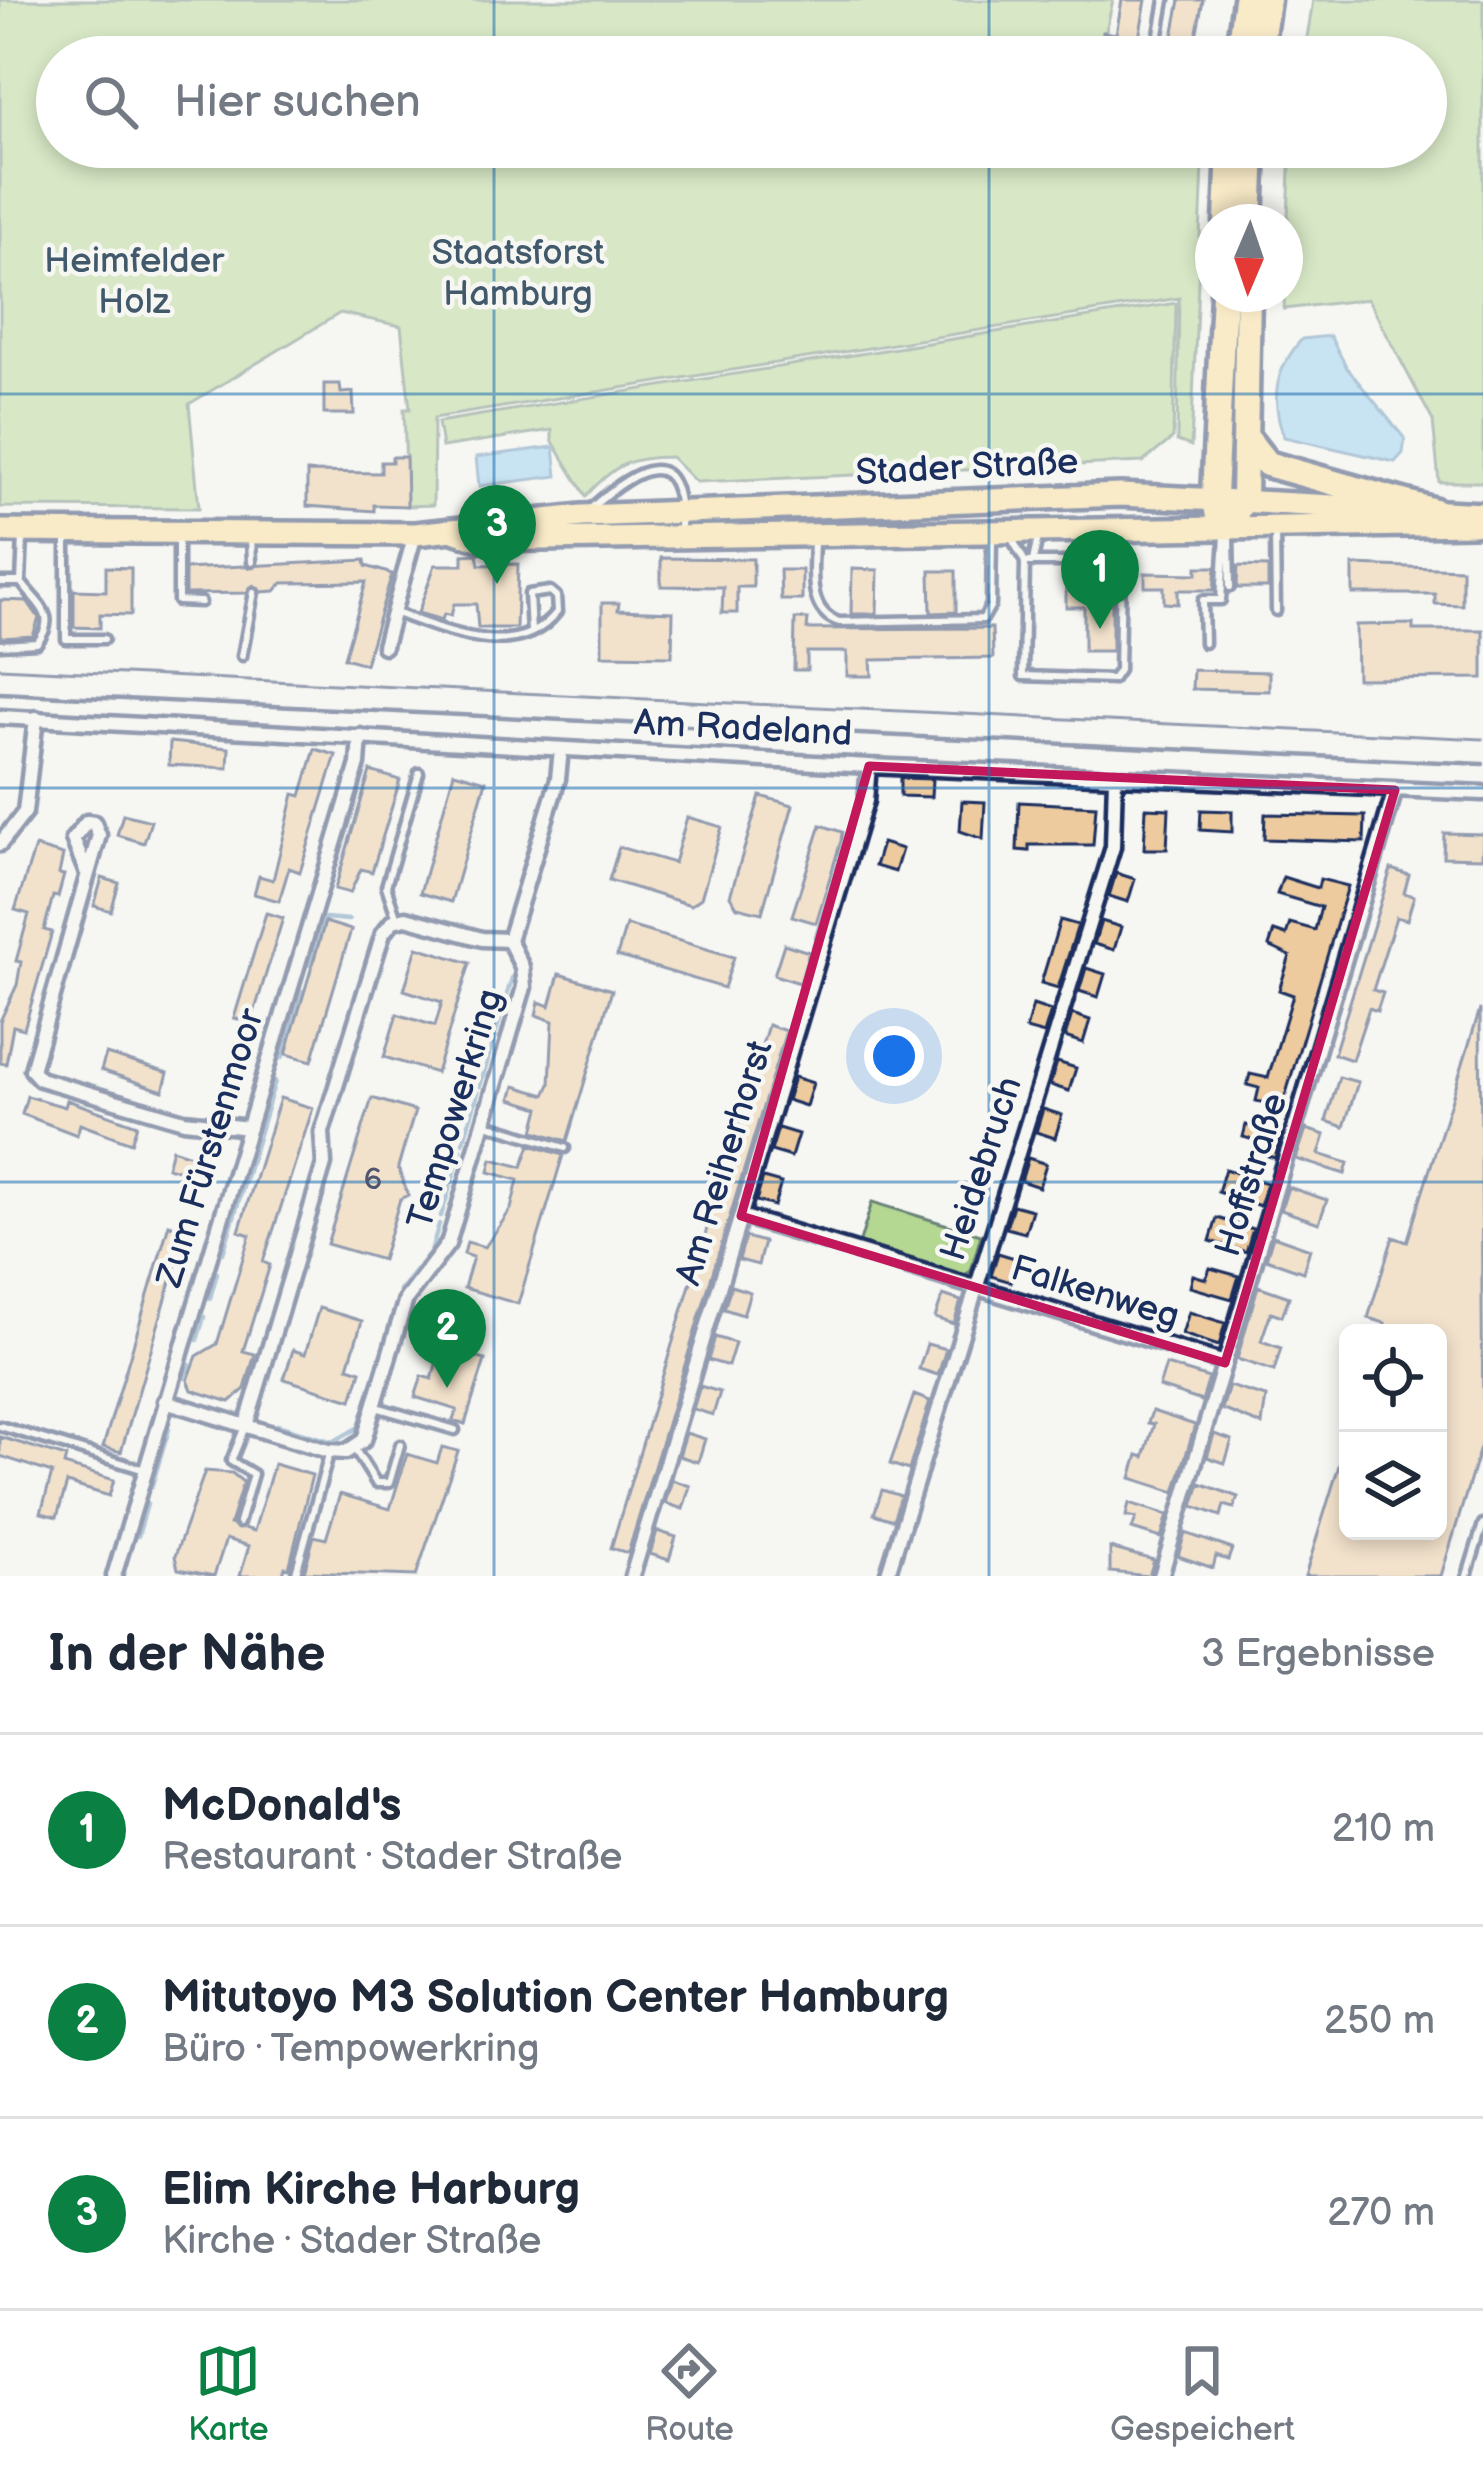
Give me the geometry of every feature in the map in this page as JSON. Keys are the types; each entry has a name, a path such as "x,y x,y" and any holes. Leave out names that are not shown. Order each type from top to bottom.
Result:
{"highway":[{"path":"1241,36 1246,0"},
{"path":"1262,36 1267,0"},
{"path":"1228,204 1229,168"},
{"path":"1251,204 1252,168"},
{"path":"1223,312 1214,495 1218,516 1229,526 1244,497 1248,312"},
{"path":"1246,437 1267,464 1435,511"}],"main road":[{"name":"Stader Straße","path":"456,532 481,540 680,522 1214,495 1483,514"},
{"name":"Stader Straße","path":"11,530 415,534 582,516 814,531 1483,524"}],"street":[{"path":"384,646 415,534"},
{"name":"Am Radeland","path":"0,717 869,766 1483,793"},
{"path":"0,844 25,812 36,718"},
{"name":"Zum Fürstenmoor","path":"115,1576 358,764 360,736"},
{"name":"Tempowerkring","path":"354,1448 366,1436 406,1299 445,1251 524,987 523,967 508,940 558,779 561,749"},
{"name":"Am Reiherhorst","path":"632,1576 866,801 869,766"},
{"name":"Heidebruch","path":"887,1576 1113,847 1115,776"},
{"name":"Hoffstraße","path":"1161,1576 1395,790"},
{"path":"86,871 32,1070 40,1079 184,1121 249,1128"},
{"path":"246,1426 324,1164 322,1132 336,1084 383,933 397,919"},
{"name":"Tempowerkring","path":"397,919 508,940"},
{"name":"Falkenweg","path":"741,1216 1225,1364"},
{"path":"165,1401 330,1451 354,1448"}],"lane":[{"path":"1159,36 1166,0"},
{"path":"582,516 620,483 651,471 676,481 680,522"},
{"path":"1229,526 1231,587"},
{"path":"1204,643 1203,600 1221,600 1220,547 1229,526"},
{"path":"1274,527 1276,611"},
{"path":"1029,561 1108,562 1121,569 1119,670 1113,679 1023,676 1029,561 1034,542 1045,529"},
{"path":"0,645 37,643 47,627 42,603 21,582 11,530"},
{"path":"66,530 66,638 104,639"},
{"path":"178,530 178,602 201,602"},
{"path":"814,531 814,595 833,621 979,621 990,611 996,530 1014,541 1029,561"},
{"path":"251,534 252,562"},
{"path":"0,582 21,582"},
{"path":"393,612 476,638 511,642 531,632 557,612 556,596 550,591 529,595 531,632"},
{"path":"242,656 254,592"},
{"path":"397,919 386,886 419,772"},
{"path":"483,1123 565,1148"},
{"path":"376,1407 455,1430"},
{"path":"0,1426 145,1470"},
{"path":"239,1523 253,1474 231,1461 246,1426"},
{"path":"354,1448 376,1483 389,1483 400,1445"},
{"path":"295,1576 330,1451"},
{"path":"1467,1576 1483,1524"}],"highlighted area":[{"path":"869,766 1395,790 1225,1363 741,1216"}],"green space":[{"path":"0,0 1113,0 1105,36 36,36 36,168 1203,168 1201,204 1195,204 1191,446 1177,441 1179,298 434,418 433,505 407,506 404,409 410,409 401,326 340,313 189,404 199,508 0,507"},
{"path":"1313,0 1483,0 1483,482 1439,482 1433,421 1368,299 1303,307 1303,204 1289,204 1290,168 1447,168 1447,36 1307,36"},
{"path":"1176,303 1173,438 1143,462 696,482 671,457 656,457 623,465 586,496 552,440 552,430 442,447 438,422"},
{"path":"872,1202 981,1235 971,1271 961,1277 859,1245"}],"water":[{"path":"1330,336 1347,368 1405,439 1403,453 1395,462 1284,437 1276,397 1286,362 1302,339"},
{"path":"554,447 557,476 479,486 476,457"}],"building":[{"path":"1122,0 1146,0 1139,36 1102,36 1103,32 1116,34"},
{"path":"1180,0 1203,0 1196,36 1173,36"},
{"path":"324,384 340,384 341,393 353,392 354,414 324,414"},
{"path":"392,457 406,457 407,506 374,505 374,511 307,506 307,472 381,473 381,462 392,462"},
{"path":"477,554 479,565 518,564 516,628 478,628 476,604 454,604 451,616 444,614 442,620 418,613 435,565 463,565 463,555"},
{"path":"661,558 753,559 753,587 737,587 737,613 722,613 723,587 661,586"},
{"path":"365,560 366,566 392,574 365,664 344,658 366,582 282,583 275,591 261,592 254,585 246,593 185,594 185,569"},
{"path":"1353,565 1462,569 1462,605 1435,604 1435,594 1353,594"},
{"path":"1238,566 1268,567 1268,588 1237,588"},
{"path":"106,567 131,568 131,615 100,614 100,628 74,627 74,590 106,591"},
{"path":"1197,567 1216,567 1214,590 1178,590 1178,604 1164,603 1164,587 1145,587 1145,573 1197,574"},
{"path":"852,569 878,570 877,614 851,614"},
{"path":"780,570 802,570 802,600 781,600"},
{"path":"930,571 956,571 956,612 931,613"},
{"path":"1066,580 1112,584 1112,651 1084,651 1084,607 1066,607"},
{"path":"0,600 27,601 39,618 33,636 0,638"},
{"path":"602,603 619,603 618,610 673,612 672,656 602,655"},
{"path":"795,619 808,619 807,629 992,628 993,658 871,660 872,676 847,676 847,652 807,652 807,670 794,670"},
{"path":"1413,624 1413,630 1483,630 1483,678 1357,679 1356,625"},
{"path":"1193,670 1269,672 1269,691 1192,689"},
{"path":"170,742 229,748 228,768 169,765"},
{"path":"315,749 336,755 300,872 289,868 279,901 254,894 259,876 273,880 294,794 301,796"},
{"path":"370,771 400,780 372,872 361,869 350,893 335,889"},
{"path":"454,772 486,781 451,902 420,893"},
{"path":"900,778 932,779 931,797 900,796"},
{"path":"760,796 793,805 762,913 737,907 730,896"},
{"path":"962,801 985,802 983,839 960,831"},
{"path":"1019,802 1096,806 1093,845 1029,845 1029,851 1017,850"},
{"path":"1146,808 1169,809 1167,849 1144,849"},
{"path":"1201,810 1232,811 1232,832 1200,830"},
{"path":"123,814 151,821 144,843 117,835"},
{"path":"1265,814 1365,816 1364,842 1264,839"},
{"path":"687,817 722,827 701,898 691,905 609,880 619,847 674,863"},
{"path":"821,825 842,832 816,923 792,916"},
{"path":"1444,833 1483,834 1482,858 1443,857"},
{"path":"882,843 902,849 895,872 875,866"},
{"path":"35,847 63,855 59,874 64,875 44,930 52,932 24,1029 13,1026 6,1064 0,1063 0,1021 17,985 21,962 16,961 29,914 15,910"},
{"path":"1391,869 1409,875 1404,893 1414,896 1407,920 1396,917 1373,990 1383,993 1377,1011 1369,1008 1352,1060 1334,1054"},
{"path":"1116,873 1135,879 1128,902 1109,896"},
{"path":"1283,877 1318,888 1320,879 1348,886 1282,1107 1256,1101 1259,1088 1247,1085 1250,1074 1268,1078 1293,995 1279,990 1290,956 1269,946 1274,931 1286,935 1290,923 1315,930 1321,907 1277,894"},
{"path":"102,878 119,883 111,911 94,906"},
{"path":"266,913 283,918 251,1023 234,1018"},
{"path":"1060,920 1078,925 1058,988 1041,983"},
{"path":"1101,921 1121,927 1114,950 1094,944"},
{"path":"325,922 351,930 312,1061 286,1054"},
{"path":"626,925 734,957 724,988 617,956"},
{"path":"784,944 809,952 800,983 774,975"},
{"path":"417,947 470,963 436,1073 384,1057 397,1014 435,1026 442,1002 404,990"},
{"path":"1086,968 1105,974 1098,997 1079,991"},
{"path":"559,974 612,990 567,1141 534,1131 540,1108 511,1099 515,1086 545,1095 550,1084 553,1021 536,1015 539,1002 550,1006"},
{"path":"1033,1005 1051,1011 1044,1034 1026,1029"},
{"path":"1480,1009 1483,1438 1441,1576 1305,1576 1339,1466 1339,1540 1447,1540 1447,1324 1385,1324 1368,1318 1393,1237 1407,1242"},
{"path":"1072,1014 1090,1020 1083,1043 1065,1037"},
{"path":"768,1025 786,1031 628,1553 611,1548"},
{"path":"106,1054 168,1073 163,1091 101,1070"},
{"path":"1057,1062 1076,1068 1069,1091 1050,1085"},
{"path":"794,1077 813,1083 806,1106 787,1100"},
{"path":"1339,1077 1358,1082 1344,1127 1326,1121"},
{"path":"27,1096 65,1107 67,1100 137,1125 131,1143 80,1124 77,1135 22,1114"},
{"path":"280,1098 313,1108 263,1262 270,1265 243,1351 255,1354 245,1389 230,1402 192,1390 188,1380 197,1356 217,1344 250,1235 239,1231"},
{"path":"372,1098 415,1111 398,1167 408,1195 400,1199 382,1260 327,1244"},
{"path":"1043,1109 1062,1115 1055,1138 1036,1132"},
{"path":"1246,1125 1281,1135 1275,1158 1258,1153 1261,1142 1243,1137"},
{"path":"778,1128 798,1134 791,1157 771,1151"},
{"path":"1306,1129 1325,1135 1319,1154 1348,1163 1345,1174 1296,1159"},
{"path":"530,1145 563,1155 518,1304 464,1288 473,1257 464,1254 467,1242 485,1247 511,1209 518,1180 489,1172 492,1159 522,1167"},
{"path":"172,1149 200,1158 195,1175 167,1167"},
{"path":"1028,1158 1046,1164 1039,1187 1021,1181"},
{"path":"1225,1169 1267,1183 1260,1206 1218,1192"},
{"path":"763,1178 781,1183 774,1206 756,1201"},
{"path":"1288,1187 1327,1200 1319,1223 1281,1210"},
{"path":"1013,1205 1032,1210 1025,1233 1006,1228"},
{"path":"1217,1218 1253,1229 1246,1252 1210,1241"},
{"path":"169,1224 186,1230 121,1452 103,1447"},
{"path":"1273,1236 1310,1249 1303,1272 1266,1259"},
{"path":"745,1237 764,1242 758,1265 739,1260"},
{"path":"998,1253 1018,1259 1011,1282 991,1276"},
{"path":"1210,1268 1239,1276 1232,1299 1190,1287 1193,1275 1206,1279"},
{"path":"731,1286 750,1292 743,1315 724,1309"},
{"path":"1258,1286 1289,1297 1282,1316 1271,1312 1261,1341 1281,1348 1274,1371 1237,1359"},
{"path":"943,1295 961,1301 954,1324 935,1318"},
{"path":"319,1308 362,1321 348,1367 361,1371 352,1400 284,1379 293,1350 305,1354"},
{"path":"1189,1312 1225,1323 1219,1346 1182,1334"},
{"path":"715,1337 735,1343 728,1366 708,1360"},
{"path":"927,1344 946,1349 938,1375 919,1369"},
{"path":"462,1353 485,1360 465,1424 453,1420 457,1410 415,1397 422,1376 432,1379 438,1357 449,1361"},
{"path":"1166,1365 1209,1378 1202,1401 1159,1387"},
{"path":"700,1386 720,1392 713,1415 693,1409"},
{"path":"1229,1386 1266,1397 1262,1425 1222,1409"},
{"path":"914,1395 930,1401 909,1470 890,1464"},
{"path":"1152,1411 1195,1425 1175,1492 1131,1478 1138,1455 1144,1457 1154,1424 1148,1423"},
{"path":"686,1433 705,1439 698,1462 679,1456"},
{"path":"1214,1434 1232,1440 1225,1463 1207,1457"},
{"path":"0,1437 66,1457 64,1465 114,1480 109,1496 67,1483 57,1517 41,1513 52,1473 0,1456"},
{"path":"442,1447 458,1451 416,1576 304,1572 314,1536 326,1539 340,1494 390,1509 407,1454 437,1463"},
{"path":"274,1464 312,1475 289,1568 285,1567 282,1576 240,1576 249,1546 226,1539 214,1576 178,1569 175,1556 205,1471 232,1473 243,1482 230,1524 254,1531"},
{"path":"672,1480 690,1486 683,1509 665,1503"},
{"path":"1200,1483 1238,1497 1234,1508 1224,1505 1221,1516 1193,1506"},
{"path":"882,1490 901,1496 893,1520 874,1514"},
{"path":"1129,1503 1168,1515 1161,1538 1132,1529 1136,1518 1126,1516"},
{"path":"657,1531 676,1537 669,1560 650,1554"},
{"path":"1185,1533 1232,1549 1228,1560 1216,1556 1213,1568 1178,1556"},
{"path":"1110,1548 1154,1560 1149,1576 1110,1572"}],"waterway":[{"path":"310,965 325,918 349,920"},
{"path":"480,1086 512,978"},
{"path":"282,1058 303,991"},
{"path":"223,1253 275,1081"},
{"path":"463,1143 478,1093"},
{"path":"441,1216 461,1150"},
{"path":"400,1290 431,1252 439,1224"},
{"path":"210,1298 217,1273"},
{"path":"387,1337 396,1304"},
{"path":"197,1340 204,1317"},
{"path":"277,1425 333,1442 359,1427 381,1356"},
{"path":"185,1378 190,1364"},
{"path":"151,1488 169,1429"},
{"path":"138,1536 147,1504"}],"tram line":[{"path":"0,668 1483,739"}],"railway":[{"path":"0,693 1483,764"}],"place":[{"name":"Elim Kirche Harburg","path":"497,584"},
{"name":"McDonald's","path":"1100,629"},
{"name":"Mitutoyo M3 Solution Center Hamburg","path":"447,1388"}],"park label":[{"name":"Staatsforst Hamburg","path":"518,274"},
{"name":"Heimfelder Holz","path":"134,282"}]}
